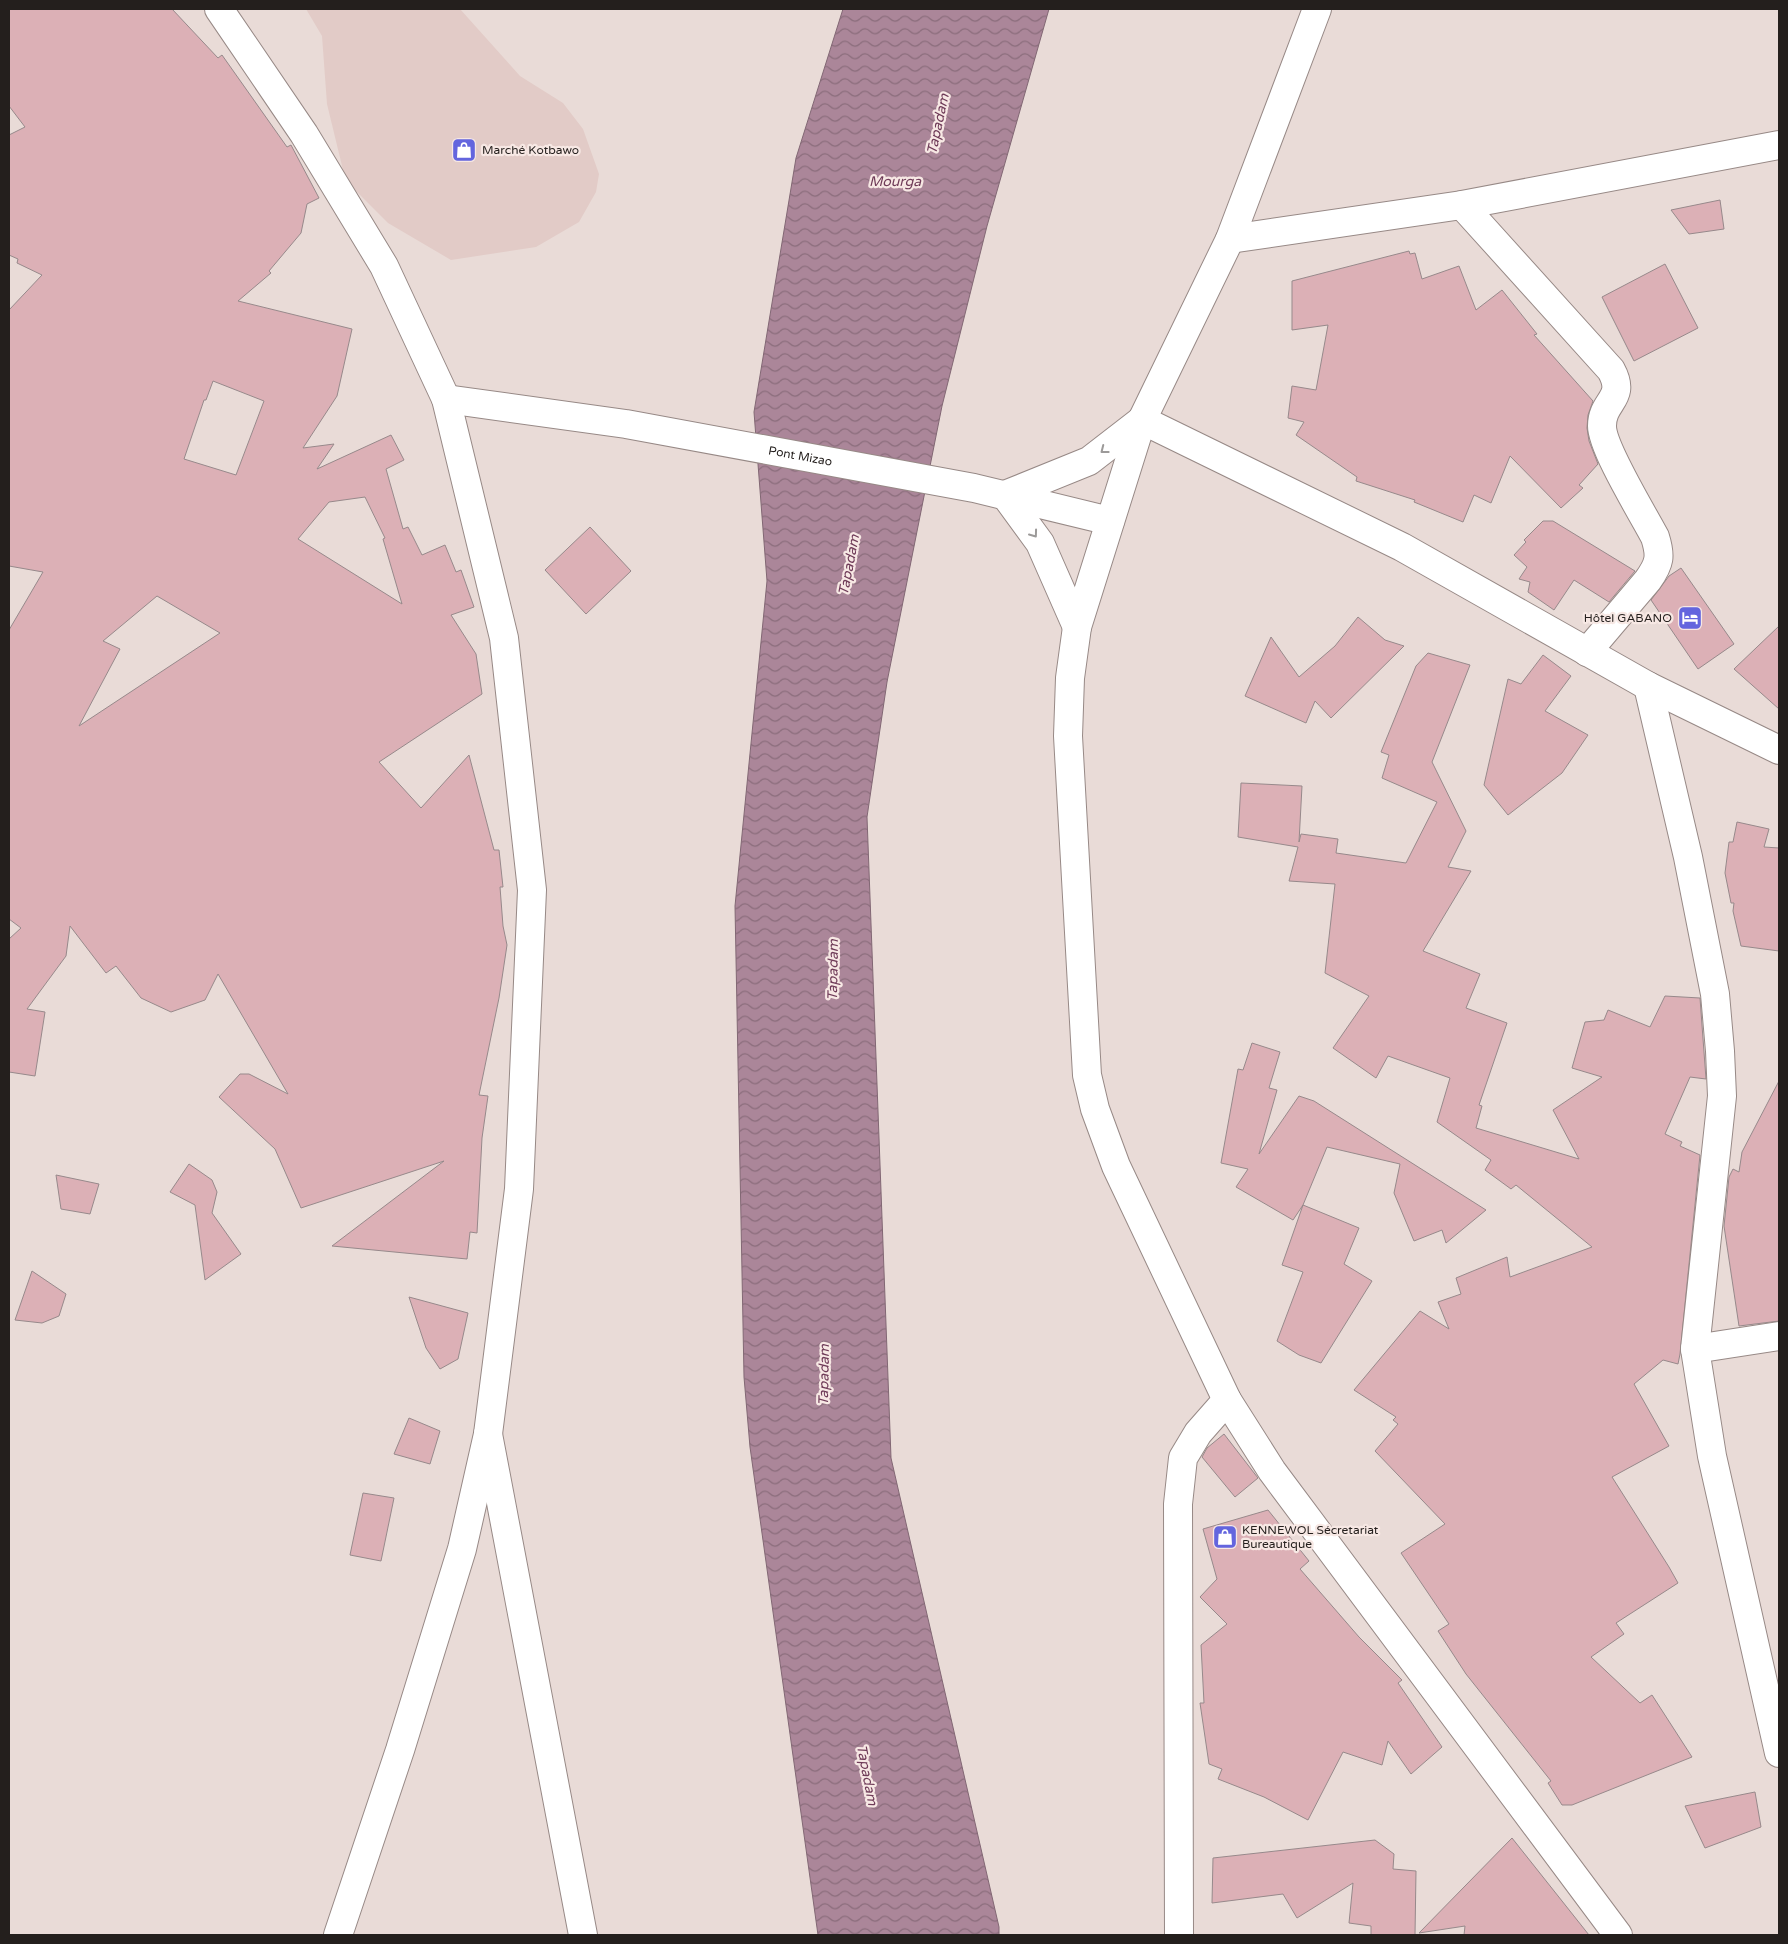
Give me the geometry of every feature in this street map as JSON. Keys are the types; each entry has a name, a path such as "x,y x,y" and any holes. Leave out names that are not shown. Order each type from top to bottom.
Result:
{"street":[{"path":"219,9 304,134 384,266 446,399 504,638 532,890 519,1189 488,1434 462,1549 400,1750 338,1935"},
{"path":"1316,9 1230,239 1142,420 1077,627 1070,678 1068,736 1087,1075 1095,1109 1116,1166 1227,1400 1272,1471 1618,1935"},
{"path":"1230,239 1462,205 1779,144"},
{"path":"1462,205 1604,363 1616,380 1617,393 1603,414 1604,439 1655,537 1659,552 1657,567 1588,652"},
{"name":"Pont Mizao","path":"446,399 626,424 974,488 1110,521"},
{"path":"1142,420 1402,547 1648,686 1779,750"},
{"path":"1077,627 1040,543 1005,495 1089,461 1142,420"},
{"path":"1648,686 1688,858 1715,994 1720,1051 1722,1096 1695,1349 1712,1456 1779,1753"},
{"path":"1695,1349 1779,1336"},
{"path":"1179,1935 1178,1504 1183,1458 1198,1433 1227,1400"},
{"path":"488,1434 583,1935"}],"shaded area":[{"name":"Marché Kotbawo","path":"306,9 460,9 520,76 563,103 583,129 599,174 596,192 579,222 536,247 451,260 388,223 350,185 343,170 327,104 322,36"}],"water":[{"name":"Mourga","path":"843,9 1049,9 987,226 942,406 887,682 867,817 891,1458 999,1927 999,1935 818,1935 750,1447 744,1377 735,906 767,581 754,412 796,158"}],"building":[{"path":"9,9 172,9 218,58 222,55 287,147 291,145 319,198 307,204 301,233 269,271 271,273 238,301 352,329 337,396 303,448 334,444 317,469 391,435 404,460 386,469 403,529 408,527 422,555 445,545 456,572 461,570 474,607 451,615 476,654 482,694 379,762 421,808 469,755 494,850 499,850 503,887 500,887 503,926 507,945 499,998 479,1095 488,1096 482,1138 477,1233 470,1232 467,1259 332,1246 444,1161 301,1208 275,1149 219,1097 240,1074 249,1074 288,1094 218,974 205,1000 171,1012 141,998 116,966 106,973 70,926 66,956 27,1009 45,1012 35,1076 9,1072 9,939 21,928 9,919 9,630 43,572 9,566 9,310 42,275 17,263 18,259 9,255 9,135 25,127 9,106","holes":["213,381 264,401 236,475 184,459 204,400 206,400","365,497 385,538 383,539 402,604 298,539 329,502","157,596 220,633 79,726 120,649 103,641"]},
{"path":"1720,200 1724,229 1689,234 1671,210"},
{"path":"1409,251 1410,254 1415,253 1422,279 1459,266 1476,310 1502,290 1537,334 1534,335 1593,401 1588,415 1587,428 1589,441 1598,464 1579,485 1583,488 1561,508 1510,456 1491,503 1474,495 1463,522 1414,502 1415,500 1356,481 1357,477 1296,435 1304,422 1288,418 1292,386 1316,390 1328,325 1292,330 1292,281"},
{"path":"1665,264 1698,328 1634,361 1602,297"},
{"path":"1543,521 1553,521 1635,571 1609,602 1574,580 1554,610 1528,592 1530,582 1519,579 1527,567 1514,555 1526,542 1524,540"},
{"path":"590,527 631,571 586,614 545,570"},
{"name":"Hôtel GABANO","path":"1681,568 1734,644 1698,669 1651,600 1669,576"},
{"path":"1358,617 1385,640 1404,646 1331,718 1315,701 1306,723 1245,696 1271,637 1299,677 1335,646"},
{"path":"1779,626 1779,709 1734,669"},
{"path":"1428,653 1470,665 1432,762 1466,831 1448,867 1471,871 1423,951 1480,974 1466,1008 1507,1023 1479,1105 1482,1106 1476,1128 1579,1159 1553,1110 1602,1077 1572,1068 1585,1022 1604,1020 1608,1010 1650,1027 1665,996 1700,998 1706,1079 1690,1077 1665,1134 1682,1142 1680,1146 1700,1155 1680,1354 1678,1364 1663,1360 1634,1384 1669,1446 1612,1477 1678,1583 1616,1623 1624,1634 1591,1657 1640,1703 1652,1695 1692,1757 1572,1805 1562,1805 1548,1783 1551,1781 1466,1674 1438,1631 1449,1624 1401,1553 1445,1524 1375,1451 1398,1424 1393,1420 1396,1417 1354,1390 1420,1311 1449,1329 1438,1302 1461,1294 1456,1278 1507,1257 1510,1277 1592,1247 1516,1185 1511,1189 1485,1170 1491,1160 1437,1122 1450,1078 1388,1056 1376,1078 1333,1048 1369,996 1325,973 1335,884 1289,881 1298,847 1238,837 1241,783 1302,786 1299,842 1301,834 1338,839 1336,853 1406,863 1437,802 1382,778 1389,755 1381,752 1416,666"},
{"path":"1543,655 1571,676 1545,711 1588,735 1562,773 1508,815 1484,785 1508,679 1521,684"},
{"path":"1737,822 1769,829 1764,847 1779,848 1779,951 1741,946 1733,911 1734,903 1731,903 1725,873 1729,842 1733,842"},
{"path":"1252,1043 1280,1052 1269,1088 1277,1090 1259,1154 1299,1096 1314,1101 1486,1210 1446,1243 1442,1230 1414,1241 1394,1193 1400,1164 1327,1147 1303,1205 1293,1220 1236,1187 1248,1169 1221,1163 1238,1069 1243,1070"},
{"path":"1779,1081 1779,1321 1739,1326 1724,1226 1729,1177 1733,1169 1739,1172 1742,1152"},
{"path":"189,1164 212,1180 217,1192 212,1213 241,1254 205,1280 195,1205 170,1192"},
{"path":"56,1175 99,1184 90,1214 61,1209"},
{"path":"1303,1205 1359,1228 1344,1264 1372,1281 1321,1363 1299,1355 1277,1341 1303,1272 1282,1265"},
{"path":"32,1271 66,1294 59,1316 42,1323 15,1320"},
{"path":"409,1297 468,1313 458,1359 440,1369 426,1348"},
{"path":"409,1418 440,1431 430,1464 394,1454"},
{"path":"1224,1434 1258,1478 1235,1497 1202,1457 1207,1448"},
{"path":"363,1493 394,1498 381,1561 350,1555"},
{"path":"1268,1510 1309,1561 1300,1569 1359,1637 1402,1680 1398,1683 1442,1747 1411,1774 1388,1741 1382,1765 1343,1752 1308,1820 1264,1797 1218,1779 1222,1769 1209,1764 1200,1703 1204,1703 1201,1645 1227,1624 1200,1597 1217,1579 1203,1529"},
{"path":"1755,1792 1761,1827 1705,1848 1685,1806"},
{"path":"1512,1838 1589,1935 1464,1935 1465,1926 1419,1933"},
{"path":"1375,1840 1394,1854 1393,1869 1416,1871 1415,1935 1371,1935 1371,1926 1349,1923 1353,1883 1297,1918 1283,1894 1212,1903 1213,1858"}],"place":[{"name":"Marché Kotbawo","path":"464,150"},
{"name":"Hôtel GABANO","path":"1690,618"},
{"name":"KENNEWOL Sécretariat Bureautique","path":"1225,1537"}],"water label":[{"name":"Tapadam","path":"938,124"},
{"name":"Tapadam","path":"849,565"},
{"name":"Tapadam","path":"833,970"},
{"name":"Tapadam","path":"824,1375"},
{"name":"Tapadam","path":"867,1775"}]}
